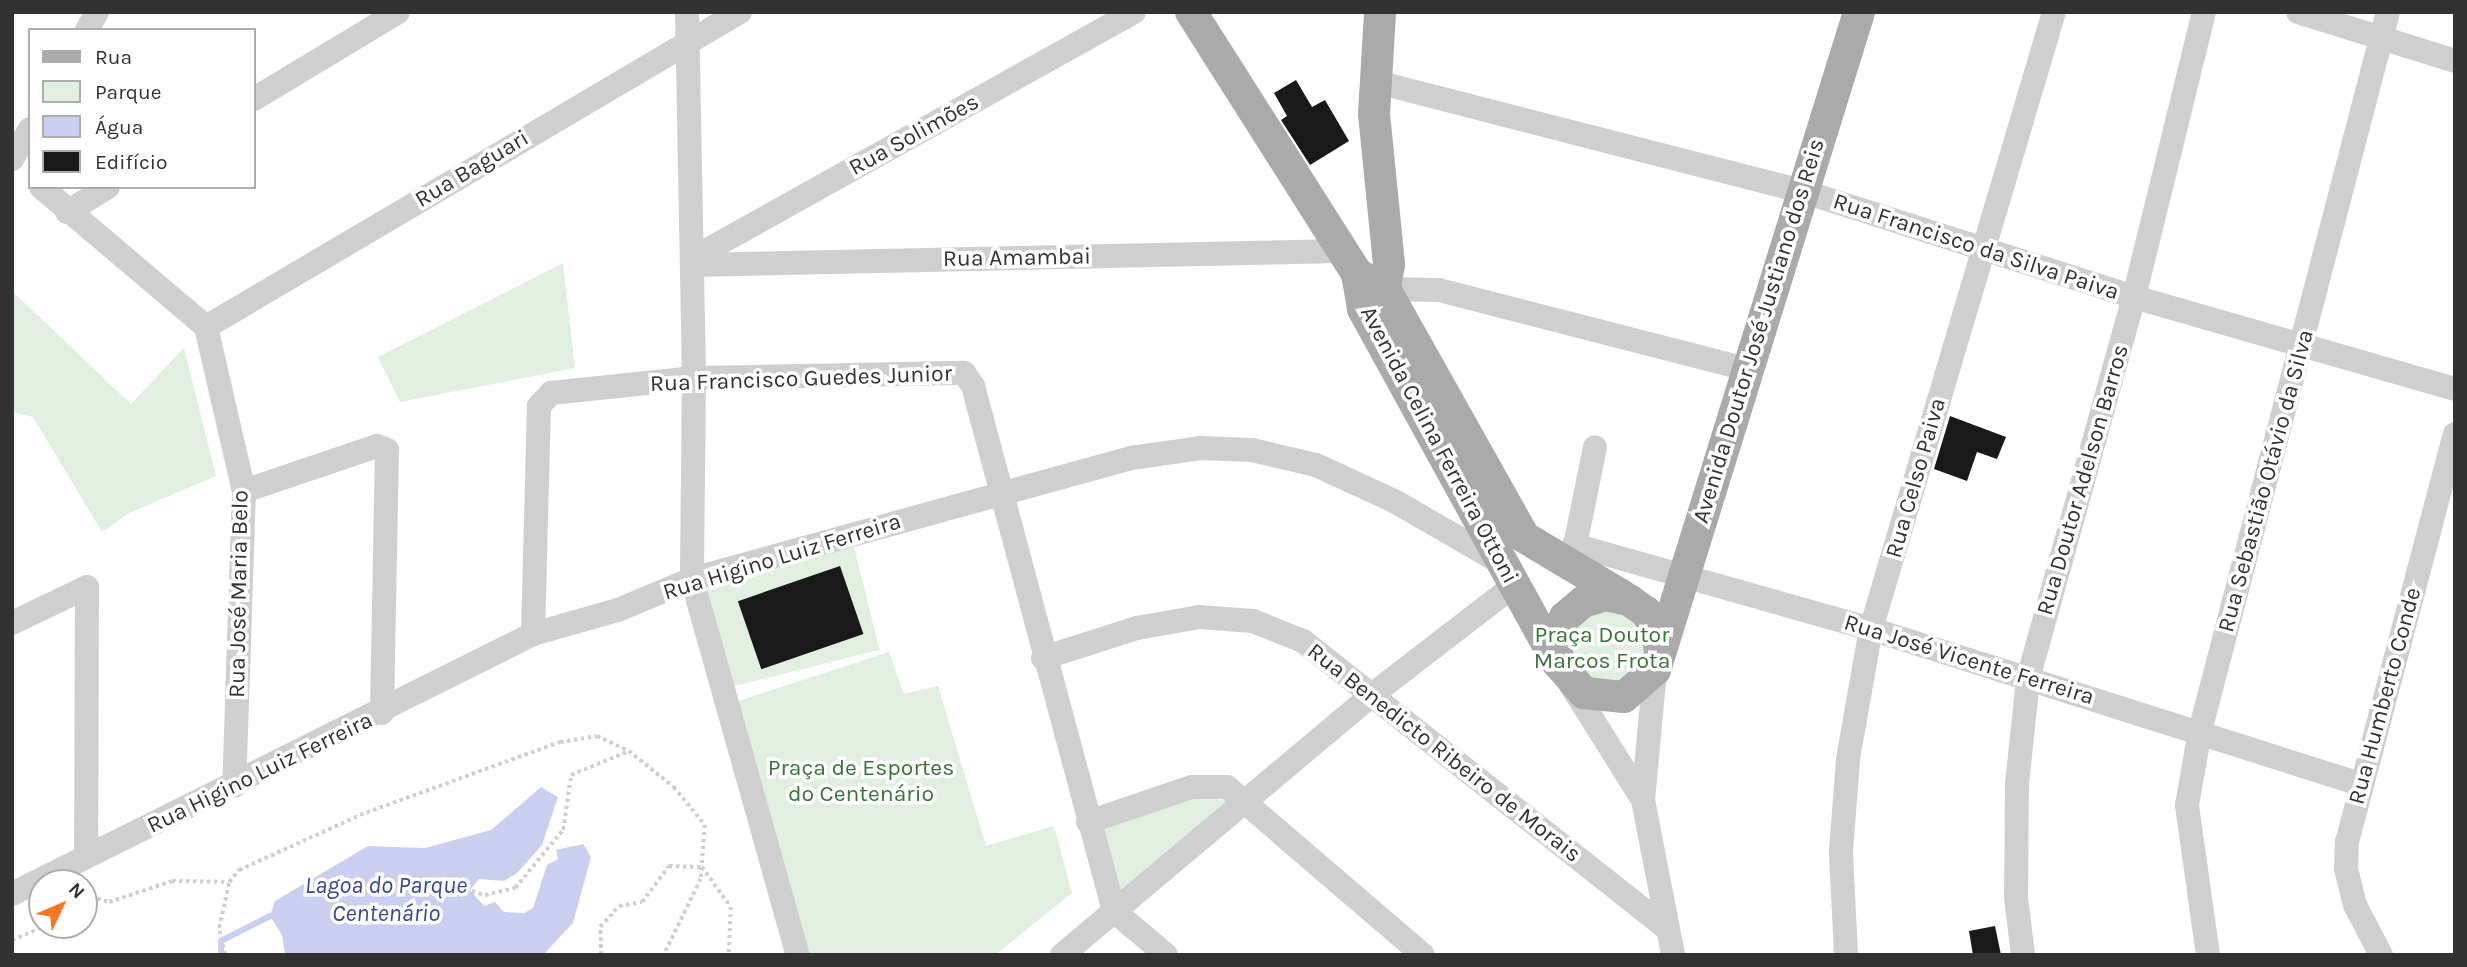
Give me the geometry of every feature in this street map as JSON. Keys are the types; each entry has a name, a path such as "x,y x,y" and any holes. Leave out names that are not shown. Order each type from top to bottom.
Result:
{"main road":[{"name":"Avenida Celina Ferreira Ottoni","path":"1191,12 1374,299 1506,574 1563,672"},
{"path":"1380,12 1373,80 1389,264 1374,299 1511,519 1540,552 1572,557 1646,612 1657,630 1657,661 1624,697 1584,694 1563,672 1556,640 1574,610 1606,595 1629,600"},
{"name":"Avenida Doutor José Justiano dos Reis","path":"1657,661 1859,12"}],"street":[{"path":"88,28 97,12"},
{"path":"256,98 398,12"},
{"path":"687,12 693,262 692,579 798,955"},
{"name":"Rua Baguari","path":"205,327 740,12"},
{"name":"Rua Solimões","path":"693,262 1134,12"},
{"name":"Rua Celso Paiva","path":"1846,955 1841,851 1846,786 1871,629 2054,12"},
{"name":"Rua Doutor Adelson Barros","path":"2023,955 2016,897 2017,783 2028,679 2134,297 2204,12"},
{"path":"2298,12 2455,61"},
{"name":"Rua Sebastião Otávio da Silva","path":"2208,955 2187,805 2200,732 2384,37 2388,12"},
{"name":"Rua Francisco da Silva Paiva","path":"1373,80 1802,191 2134,297 2455,389"},
{"path":"28,132 12,159 28,174"},
{"path":"43,189 205,327"},
{"path":"67,212 105,189"},
{"name":"Rua Amambai","path":"693,262 1349,262"},
{"path":"1374,299 1439,290 1746,369"},
{"name":"Rua José Maria Belo","path":"205,327 244,491 234,786"},
{"name":"Rua Francisco Guedes Junior","path":"533,634 539,406 551,393 694,378 964,373 973,386 1043,658 1114,911"},
{"name":"Rua Humberto Conde","path":"2381,955 2355,905 2346,868 2360,784 2455,435"},
{"path":"244,491 377,446 388,454 382,713"},
{"path":"1572,557 1595,447"},
{"name":"Rua Higino Luiz Ferreira","path":"12,894 382,713 533,634 618,610 692,579 1131,457 1200,448 1252,450 1316,465 1396,502 1506,574"},
{"name":"Rua José Vicente Ferreira","path":"1572,557 1684,573 1871,629 2360,784"},
{"path":"1062,955 1373,694 1506,574"},
{"path":"12,623 79,586 88,588 86,858"},
{"name":"Rua Benedicto Ribeiro de Morais","path":"1043,658 1149,625 1199,617 1253,621 1303,642 1373,694 1666,928"},
{"name":"Avenida Doutor José Justiano dos Reis","path":"1643,800 1657,661"},
{"name":"Avenida Celina Ferreira Ottoni","path":"1563,672 1643,800 1673,955"},
{"path":"1088,822 1210,783 1227,787 1423,955"},
{"path":"1114,911 1166,955"}],"path":[{"path":"225,955 219,928 229,882 239,870 314,835 560,742 597,736 629,751 674,787 705,825 702,867 664,955"},
{"path":"472,891 485,895 515,888 562,830 571,775 629,751"},
{"path":"601,955 600,928 618,906 642,902 669,866 702,867"},
{"path":"702,867 731,907 729,955"},
{"path":"98,899 109,902 172,881 229,882"}],"green space":[{"path":"563,263 575,368 400,402 378,357"},
{"path":"12,291 131,404 184,348 216,476 129,513 102,532 33,417 12,412"},
{"path":"854,547 880,650 732,687 707,584"},
{"name":"Praça Doutor Marcos Frota","path":"1600,605 1632,617 1646,637 1644,662 1620,687 1589,688 1562,637"},
{"name":"Praça de Esportes do Centenário","path":"889,652 904,694 938,686 986,846 1054,826 1072,893 995,955 806,955 738,701"},
{"path":"1196,796 1241,803 1120,902 1097,824"}],"water":[{"name":"Lagoa do Parque Centenário","path":"541,787 558,797 542,845 517,873 504,881 479,879 470,890 484,906 495,902 504,912 524,913 533,908 547,865 558,859 556,850 583,844 591,857 573,923 543,955 285,955 282,935 270,916 275,901 368,846 425,848 491,830"}],"building":[{"path":"1296,80 1312,107 1325,100 1349,141 1310,165 1281,120 1287,116 1274,93"},
{"path":"1950,416 2006,437 1997,459 1977,452 1967,481 1934,469"},
{"path":"840,566 863,634 761,669 738,601"},
{"path":"1995,926 2001,955 1973,955 1969,931"}],"waterway":[{"path":"221,955 221,941 270,916"}]}
